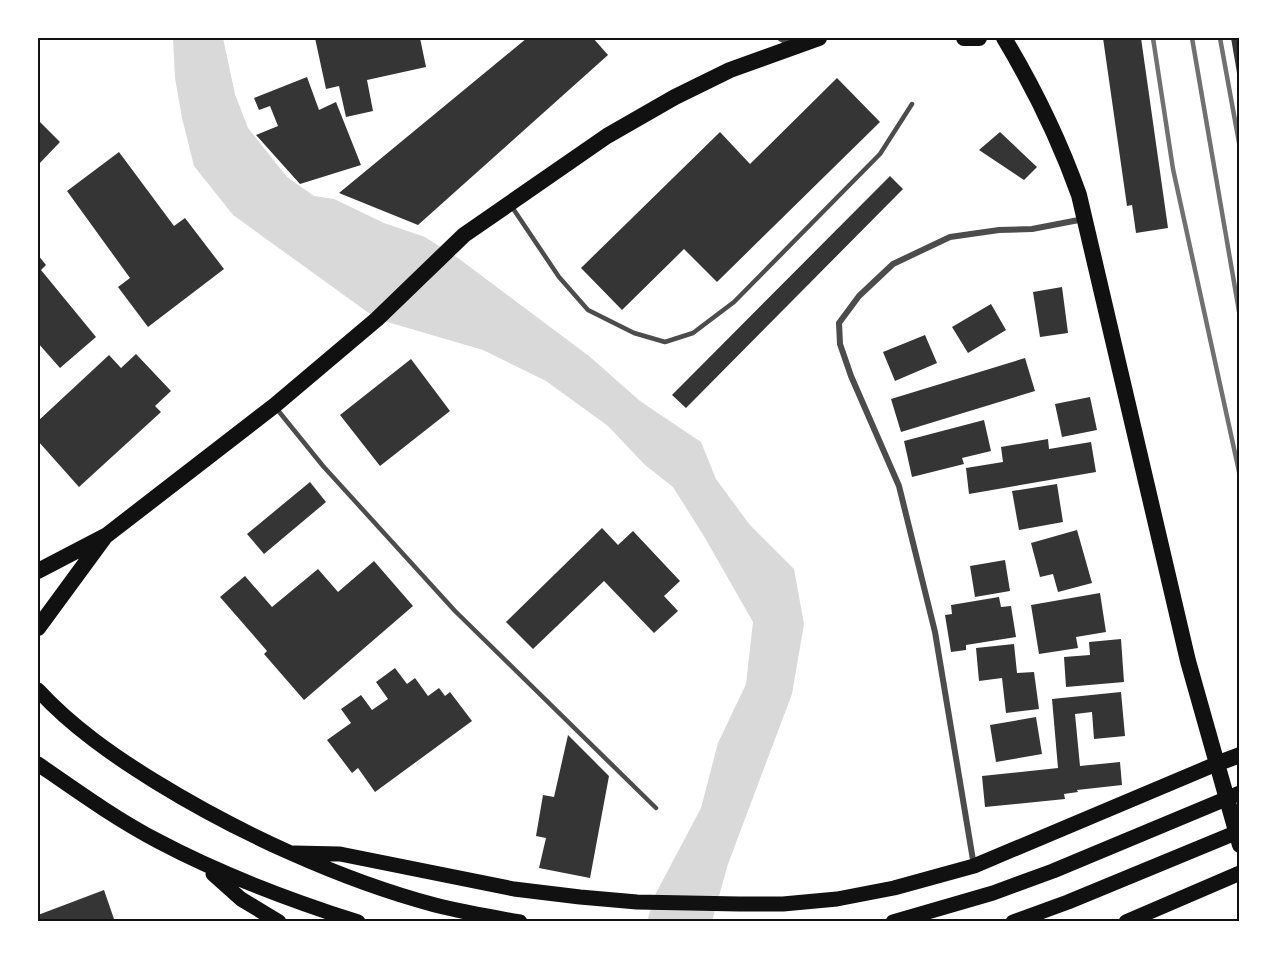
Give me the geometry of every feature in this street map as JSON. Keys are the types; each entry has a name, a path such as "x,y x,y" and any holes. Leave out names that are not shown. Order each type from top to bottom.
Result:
{"highway":[{"path":"38,571 107,535 274,406 377,319 464,235 607,136 675,97 787,42 819,38"},
{"path":"964,38 979,38"},
{"path":"1004,38 1051,123 1069,166 1085,219 1188,661 1239,846"},
{"path":"38,628 107,535"},
{"path":"1216,764 1239,755"}],"main road":[{"path":"38,690 51,705 87,735 129,765 215,816 294,853 402,895 479,915 520,921"},
{"path":"38,764 112,814 198,861 240,881 358,921"},
{"path":"294,853 340,854 514,889 637,902 783,904 837,899 894,888 974,866 1216,764"},
{"path":"893,921 993,893 1053,871 1239,793"},
{"path":"1013,921 1068,902 1239,831"},
{"path":"198,861 241,898 279,921"},
{"path":"1126,921 1239,873"}],"street":[{"path":"974,866 934,632 899,486 851,376 840,344 839,322 859,296 893,264 950,237 999,230 1032,229 1085,219"}],"lane":[{"path":"511,204 559,277 588,310 634,333 665,342 693,333 734,302 880,154 912,104"},
{"path":"274,406 323,466 455,611 656,808"}],"shaded area":[{"path":"173,38 223,38 235,94 248,128 287,177 314,196 334,199 384,223 425,237 458,258 589,356 640,401 701,442 716,479 750,525 794,569 804,624 792,694 728,864 712,921 647,921 656,893 701,808 718,743 746,684 753,622 705,538 673,487 645,465 608,426 546,381 483,350 377,319 233,215 194,166 175,78"}],"building":[{"path":"315,38 420,38 426,67 367,80 373,111 346,117 339,86 326,89"},
{"path":"527,38 593,38 608,55 418,225 339,193"},
{"path":"1103,38 1141,38 1168,228 1136,233 1132,205 1127,206"},
{"path":"1231,38 1240,38 1240,78 1238,79"},
{"path":"307,77 319,110 336,102 361,165 300,184 256,135 278,126 270,106 259,110 254,98"},
{"path":"837,78 880,122 717,282 684,249 622,310 581,268 720,132 750,164"},
{"path":"38,120 60,142 38,165"},
{"path":"1000,132 1037,167 1024,180 979,150"},
{"path":"119,152 174,226 185,218 224,269 148,327 118,287 130,278 67,191"},
{"path":"890,176 903,189 686,408 672,395"},
{"path":"38,255 46,265 41,270 96,337 60,368 38,343"},
{"path":"1062,287 1068,333 1040,337 1033,292"},
{"path":"991,304 1006,330 968,353 952,327"},
{"path":"925,335 937,363 895,381 883,352"},
{"path":"136,354 171,391 155,406 161,412 79,487 38,441 38,421 109,355 121,368"},
{"path":"1025,358 1035,391 901,432 891,399"},
{"path":"411,359 450,411 380,466 340,415"},
{"path":"1090,397 1097,430 1062,437 1055,404"},
{"path":"984,420 991,451 962,458 964,464 912,477 904,441"},
{"path":"1048,439 1049,449 1091,442 1096,472 969,494 966,468 1003,462 1001,447"},
{"path":"310,482 326,502 264,554 247,534"},
{"path":"1057,484 1063,522 1019,530 1012,491"},
{"path":"602,528 618,545 633,531 680,581 664,596 678,611 654,633 604,581 533,649 506,622"},
{"path":"1077,530 1092,583 1058,592 1053,574 1040,577 1031,543"},
{"path":"1005,560 1010,591 975,597 970,566"},
{"path":"374,561 413,606 304,700 264,654 267,651 220,597 245,576 272,607 318,569 338,592"},
{"path":"1100,593 1106,632 1076,637 1078,648 1039,654 1031,605"},
{"path":"999,597 1001,607 1011,606 1016,637 966,645 966,650 951,652 945,615 952,614 951,605"},
{"path":"1121,639 1124,682 1066,687 1064,657 1090,655 1089,642"},
{"path":"1014,644 1017,673 1034,672 1039,709 1006,713 1002,678 979,681 976,648"},
{"path":"395,668 407,684 415,678 428,696 439,688 445,696 450,692 472,721 375,792 358,768 352,773 327,740 351,723 341,709 361,695 372,710 388,699 376,682"},
{"path":"1121,692 1125,736 1094,739 1092,712 1075,714 1080,766 1120,762 1122,785 1077,790 1078,792 1064,794 1065,799 985,807 982,776 1058,768 1052,699"},
{"path":"1036,717 1042,754 996,762 990,725"},
{"path":"568,735 609,776 590,878 539,868 546,838 536,836 543,795 554,797"},
{"path":"104,890 115,922 38,922 38,915"}],"railway":[{"path":"1153,38 1173,169 1240,476"},
{"path":"1192,38 1240,317"},
{"path":"1220,38 1240,148"}]}
